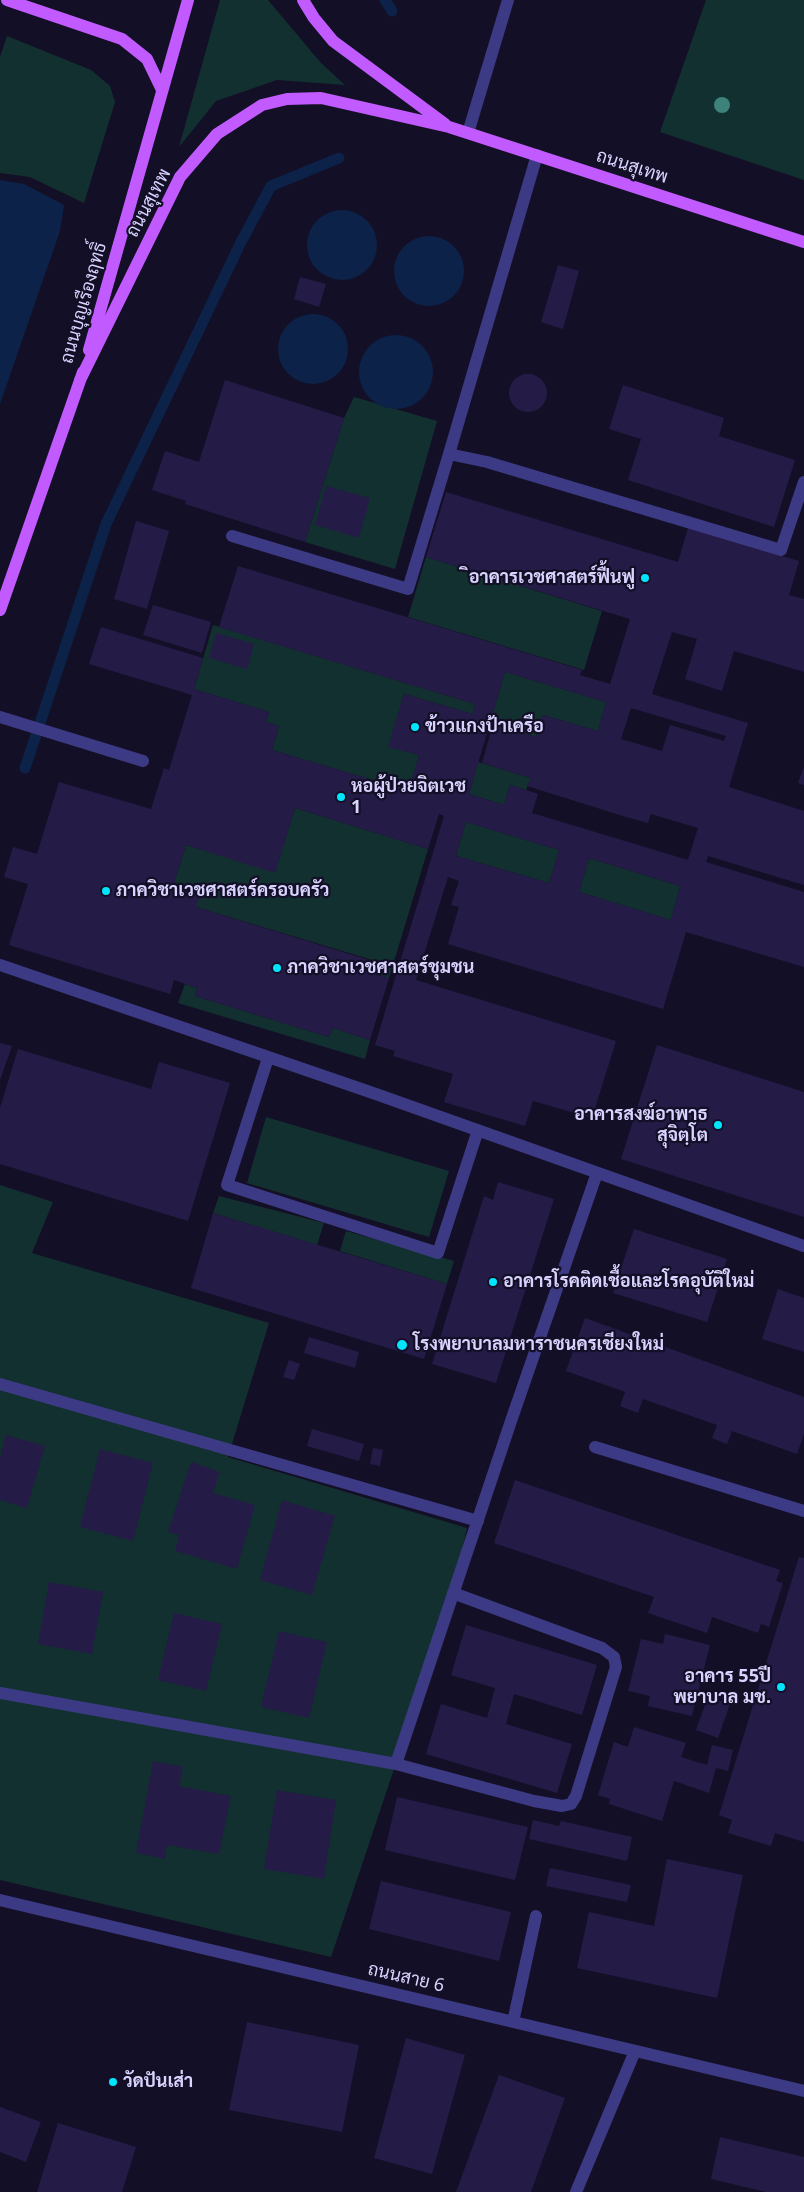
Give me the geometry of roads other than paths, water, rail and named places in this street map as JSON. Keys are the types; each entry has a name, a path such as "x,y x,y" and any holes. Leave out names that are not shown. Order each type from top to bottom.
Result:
{"main road":[{"path":"8,0 122,39 147,59 162,90"},
{"name":"ถนนบุญเรืองฤทธิ์","path":"0,610 80,380 188,0"},
{"name":"ถนนสุเทพ","path":"303,0 314,18 333,41 449,127"},
{"name":"ถนนสุเทพ","path":"80,380 180,177 217,134 262,105 287,99 321,98 449,127 804,242"}],"lane":[{"path":"468,133 508,0"},
{"path":"232,536 408,589 537,155"},
{"path":"449,454 487,462 781,550 803,486"},
{"path":"0,717 143,761"},
{"path":"0,965 478,1130 804,1246"},
{"path":"268,1058 228,1185 438,1253 478,1130"},
{"path":"396,1764 597,1173"},
{"path":"0,1384 478,1521"},
{"path":"595,1448 804,1511"},
{"path":"0,1693 396,1764 534,1801 562,1806 571,1804 576,1796 616,1667 614,1657 602,1648 453,1594"},
{"name":"ถนนสาย 6","path":"0,1900 804,2091"},
{"path":"513,2022 536,1916"},
{"path":"576,2192 635,2051"}],"water":[{"path":"0,180 24,184 64,205 60,231 0,404"},
{"path":"342,210 355,213 367,220 374,232 377,245 374,258 367,270 355,277 342,280 329,277 317,270 310,258 307,245 310,232 317,220 329,213"},
{"path":"429,236 448,242 458,252 464,271 458,290 448,300 429,306 410,300 400,290 394,271 400,252 410,242"},
{"path":"320,314 333,320 342,329 346,335 348,349 346,363 338,374 327,382 306,384 299,382 288,374 280,363 278,342 280,335 288,324 299,316"},
{"path":"396,335 417,341 427,351 433,372 427,393 417,403 396,409 375,403 365,393 359,372 365,351 375,341"}],"waterway":[{"path":"385,0 392,11"},
{"path":"25,768 106,524 241,242 271,186 339,158"}],"place":[{"name":"ิอาคารเวชศาสตร์ฟื้นฟู","path":"645,578"},
{"name":"ข้าวแกงป้าเครือ","path":"415,727"},
{"name":"หอผู้ป่วยจิตเวช 1","path":"341,797"},
{"name":"ภาควิชาเวชศาสตร์ครอบครัว","path":"106,891"},
{"name":"ภาควิชาเวชศาสตร์ชุมชน","path":"277,968"},
{"name":"อาคารสงฆ์อาพาธ สุจิตฺโต","path":"718,1125"},
{"name":"อาคารโรคติดเชื้อและโรคอุบัติใหม่","path":"493,1282"},
{"name":"โรงพยาบาลมหาราชนครเชียงใหม่","path":"402,1345"},
{"name":"อาคาร 55ปี พยาบาล มช.","path":"781,1687"},
{"name":"วัดปันเส่า","path":"113,2082"}]}
